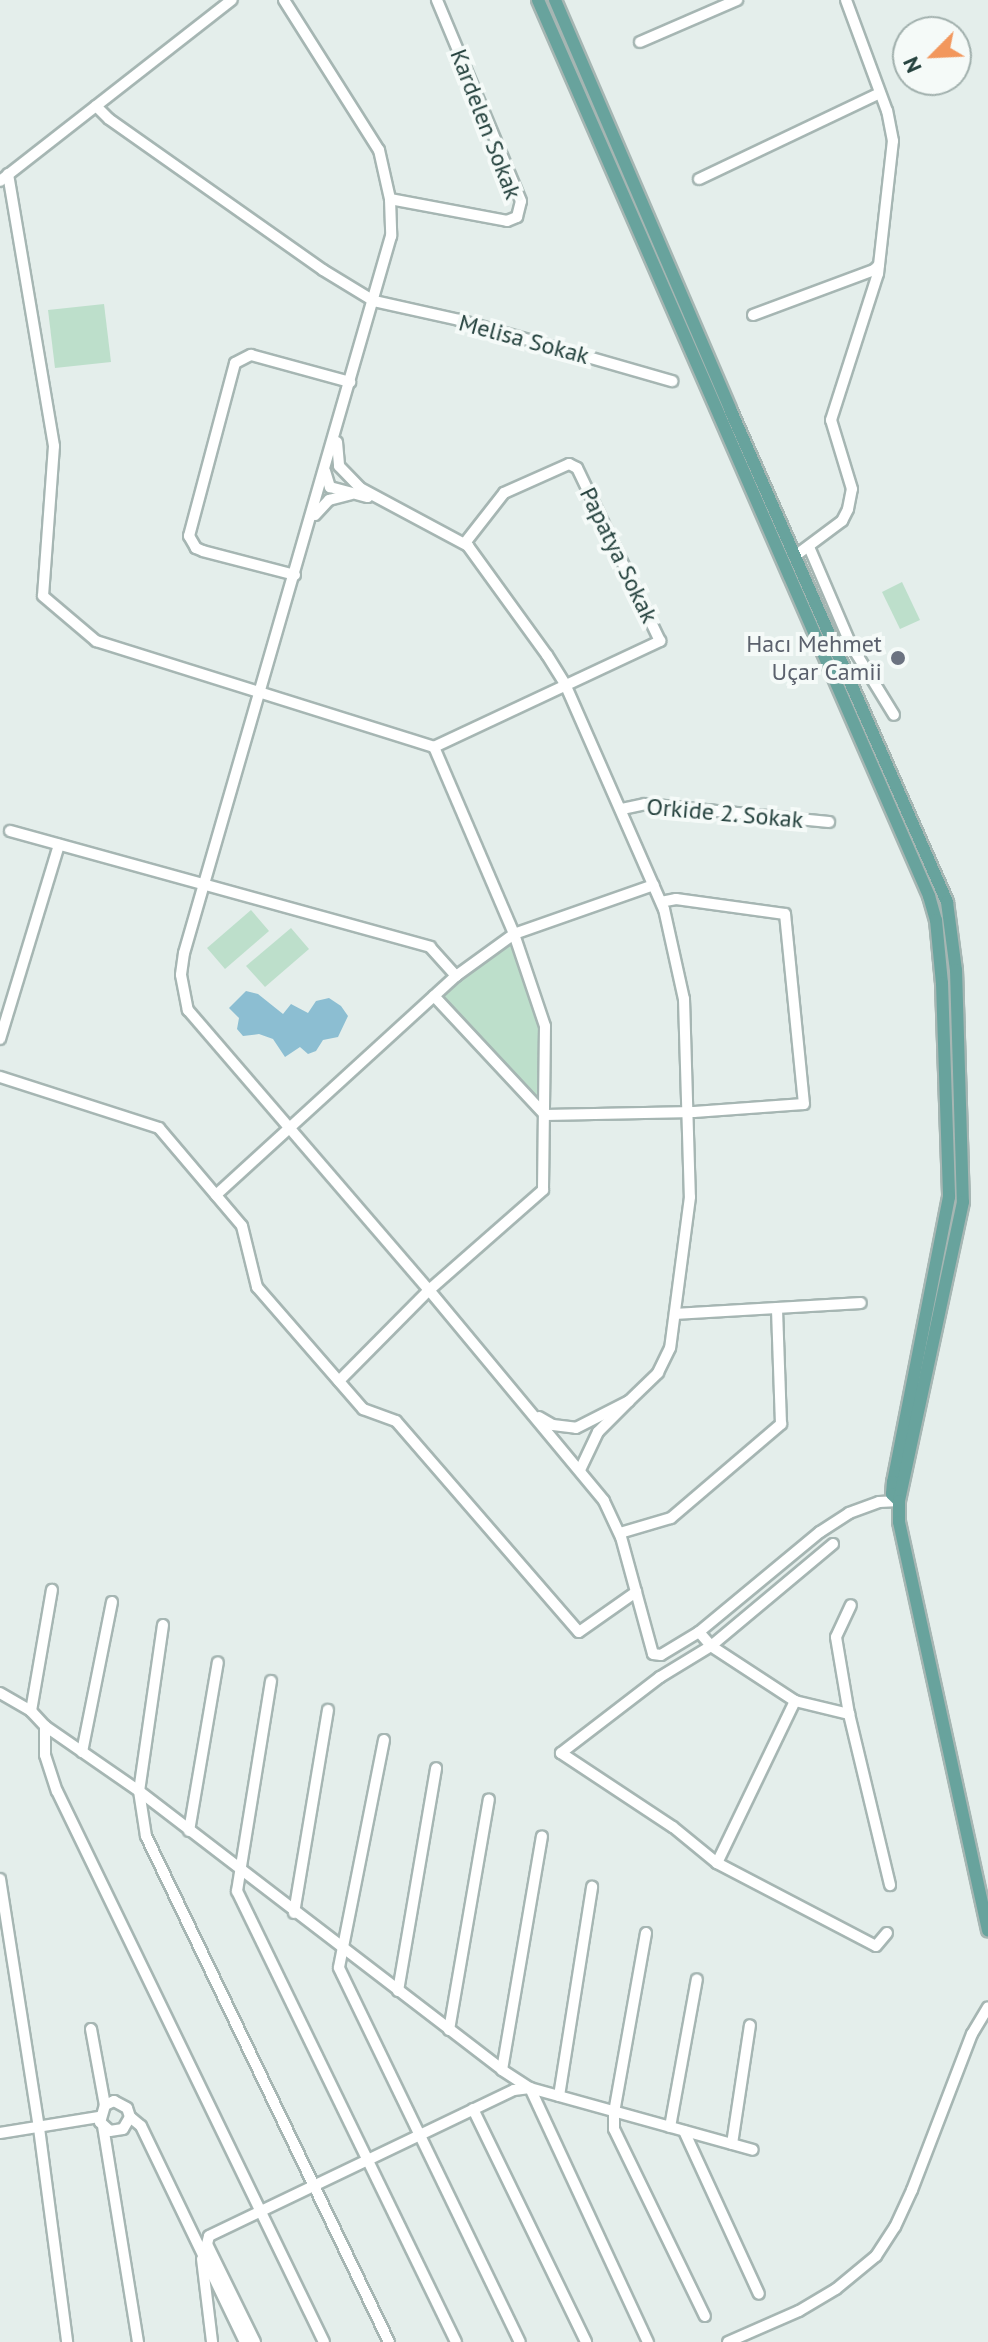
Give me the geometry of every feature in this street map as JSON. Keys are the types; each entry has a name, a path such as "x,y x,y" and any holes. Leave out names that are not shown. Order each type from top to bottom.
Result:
{"main road":[{"path":"538,0 929,896 939,936 949,1197 893,1482 892,1494 899,1501"},
{"path":"555,0 947,902 955,957 963,1202 899,1501 899,1522 988,1930"},
{"path":"915,865 928,859"}],"street":[{"path":"232,0 4,178 54,446 43,596 96,641 261,690 434,747 565,684"},
{"path":"284,0 368,127 379,150 390,199 391,236 184,953 181,975 183,997 197,1024 429,1290 604,1501 620,1533 653,1654 661,1655 699,1632 820,1532 849,1513 879,1502 899,1501"},
{"name":"Kardelen Sokak","path":"390,199 507,221 517,217 521,201 437,0"},
{"path":"640,42 737,0"},
{"path":"795,556 842,521 848,509 852,489 831,420 879,265 893,141 880,93 846,0"},
{"path":"699,179 880,93"},
{"name":"Melisa Sokak","path":"96,106 109,119 323,270 374,301 459,320 672,381"},
{"path":"753,315 874,270 879,265"},
{"path":"295,575 203,551 196,548 189,536 235,363 251,355 350,382"},
{"path":"336,432 337,458 344,473 381,501 465,543 565,684 661,902 684,999 690,1197 675,1314 665,1362 598,1432 580,1470"},
{"name":"Papatya Sokak","path":"465,543 504,493 569,464 577,468 660,641 565,684"},
{"path":"325,471 330,487 381,501"},
{"path":"310,524 329,500 355,494"},
{"path":"809,547 851,645 894,715"},
{"path":"339,1381 429,1290 543,1190 545,1026 514,934 434,747"},
{"name":"Orkide 2. Sokak","path":"622,809 645,804 829,822"},
{"path":"10,831 430,947 456,976"},
{"path":"0,1039 59,845"},
{"path":"216,1195 456,976 514,934 654,885"},
{"path":"434,996 545,1115 689,1112 804,1104 785,914 676,899 661,902"},
{"path":"0,1077 159,1128 242,1226 257,1287 363,1409 396,1421 579,1632 636,1592"},
{"path":"675,1314 861,1303"},
{"path":"620,1533 671,1518 781,1424 777,1308"},
{"path":"570,1458 568,1436 629,1401"},
{"path":"534,1414 553,1425 583,1427"},
{"path":"833,1544 711,1646 660,1677 561,1753 673,1827 717,1863 876,1946 887,1933"},
{"path":"31,1711 52,1590"},
{"path":"82,1752 112,1602"},
{"path":"851,1605 836,1637 849,1714 890,1885"},
{"path":"163,1625 139,1791 146,1836 389,2342"},
{"path":"699,1632 711,1646 795,1701 849,1714"},
{"path":"189,1831 218,1662"},
{"path":"271,1681 237,1891 456,2342"},
{"path":"0,1693 31,1711 45,1726 139,1791 294,1913 530,2088 753,2150"},
{"path":"717,1863 795,1701"},
{"path":"294,1913 328,1710"},
{"path":"45,1726 45,1755 57,1791 324,2342"},
{"path":"384,1740 339,1968 520,2342"},
{"path":"398,1991 436,1768"},
{"path":"449,2030 489,1799"},
{"path":"502,2070 542,1836"},
{"path":"0,1879 39,2128 67,2342"},
{"path":"559,2096 592,1887"},
{"path":"646,1933 614,2112 614,2129 705,2316"},
{"path":"670,2127 697,1979"},
{"path":"728,2342 799,2311 836,2289 876,2256 895,2227 909,2197 972,2034 988,2007"},
{"path":"732,2144 750,2025"},
{"path":"91,2029 105,2105 101,2121 138,2342"},
{"path":"255,2342 207,2244 209,2236 514,2090 530,2088"},
{"path":"530,2088 648,2342"},
{"path":"105,2105 114,2101 123,2104 130,2117 141,2126 245,2342"},
{"path":"473,2109 586,2342"},
{"path":"101,2121 110,2131 119,2131 130,2117"},
{"path":"0,2133 101,2121"},
{"path":"684,2131 759,2294"},
{"path":"202,2253 212,2342"}],"green space":[{"path":"104,304 111,362 55,368 48,310"},
{"path":"902,582 920,620 900,629 882,592"},
{"path":"251,910 269,931 225,969 207,948"},
{"path":"291,928 309,949 265,987 246,966"},
{"path":"514,934 545,1026 545,1115 434,996"}],"water":[{"path":"246,991 258,994 283,1014 291,1004 308,1013 316,1001 329,998 341,1006 348,1016 338,1037 323,1040 316,1051 308,1054 300,1047 285,1057 273,1039 259,1034 243,1036 237,1029 239,1018 229,1008"}],"place":[{"name":"Hacı Mehmet Uçar Camii","path":"898,658"}]}
